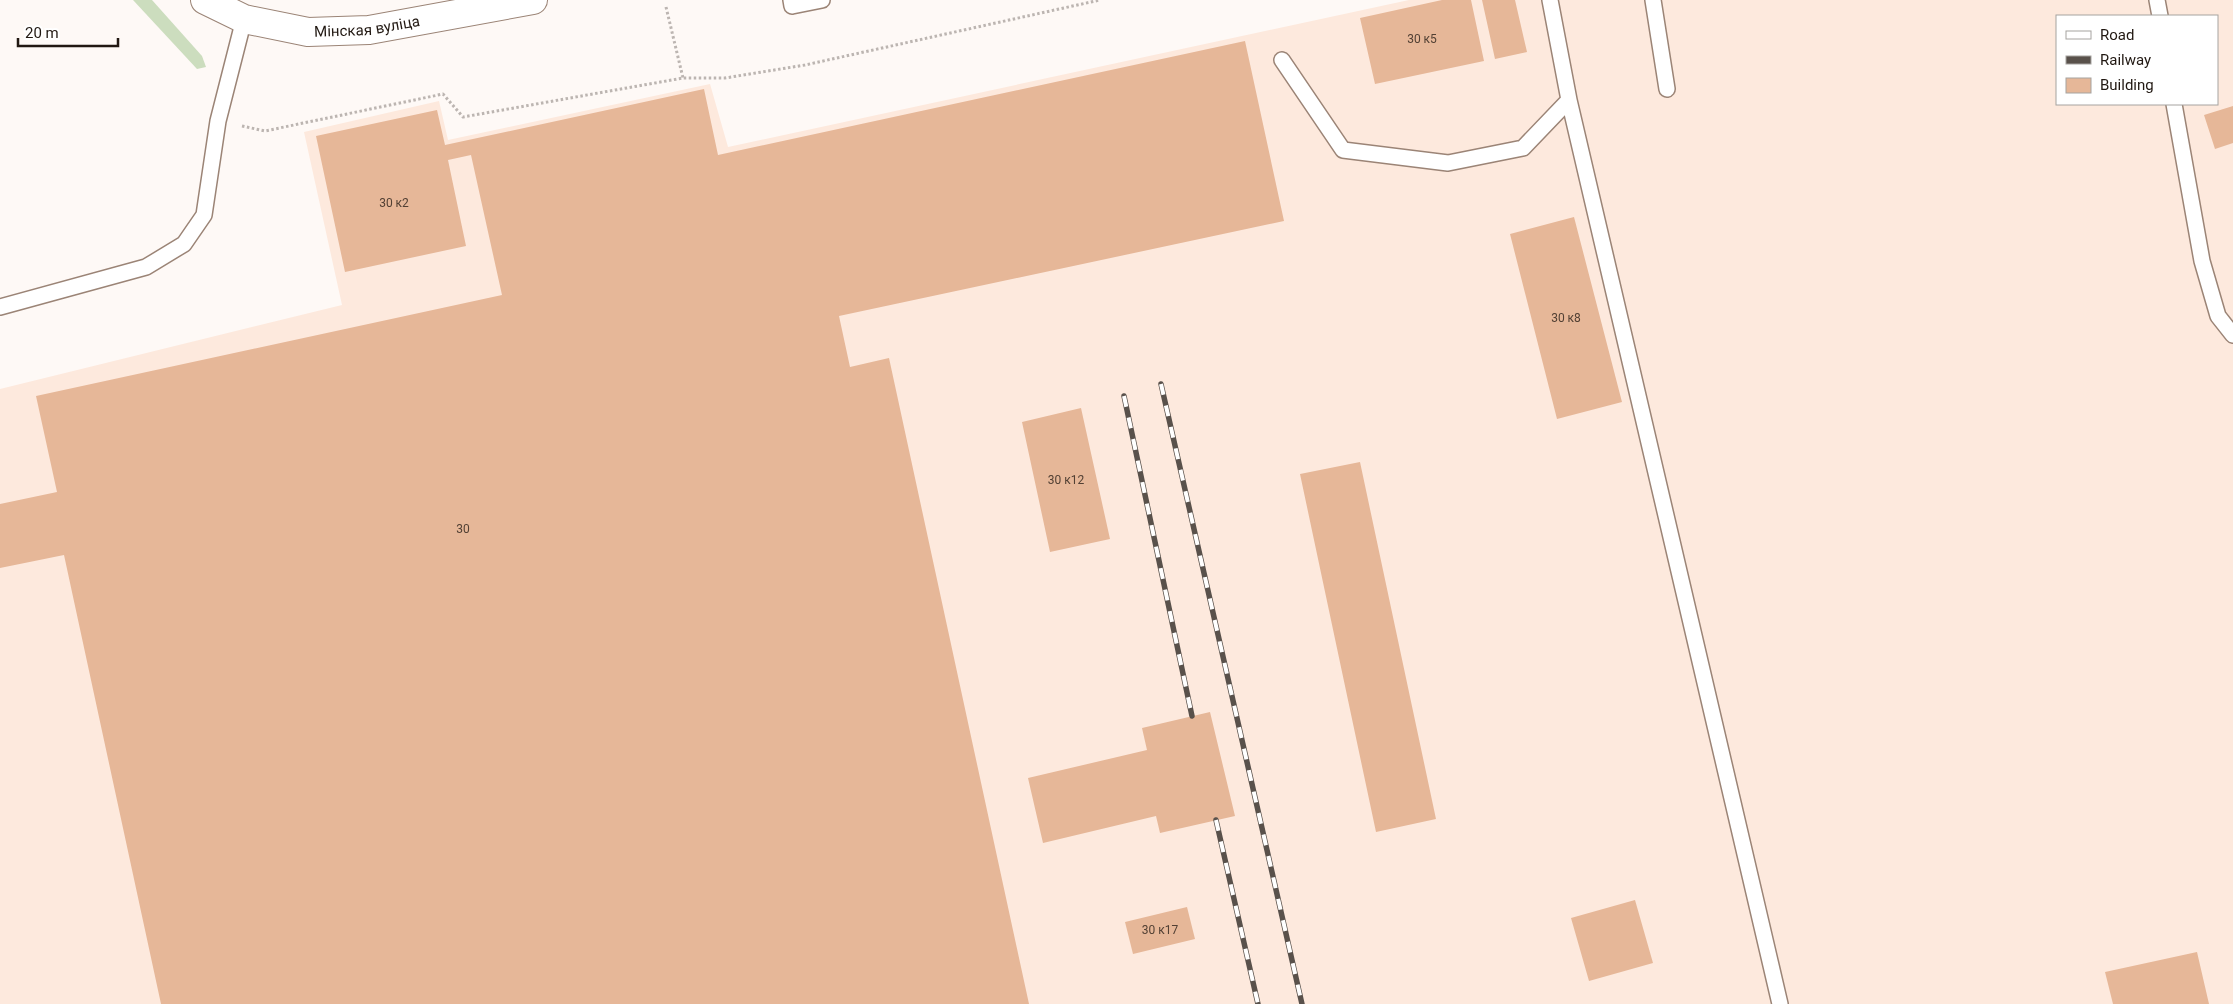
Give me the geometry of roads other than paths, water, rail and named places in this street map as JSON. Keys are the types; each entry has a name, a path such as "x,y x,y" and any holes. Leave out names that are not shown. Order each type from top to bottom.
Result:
{"main road":[{"name":"Мінская вуліца","path":"205,0 244,19 308,32 369,30 533,0"}],"lane":[{"path":"791,0 792,6 822,0"},
{"path":"1550,0 1569,100 1780,1004"},
{"path":"1653,0 1668,89"},
{"path":"2157,0 2160,15"},
{"path":"0,308 146,267 184,244 204,214 218,121 244,19"},
{"path":"1282,60 1343,150 1448,163 1523,148 1569,100"},
{"path":"2174,105 2202,261 2218,316 2233,335"}],"railway":[{"path":"1161,384 1302,1004"},
{"path":"1124,396 1192,716"},
{"path":"1216,820 1258,1004"}]}
